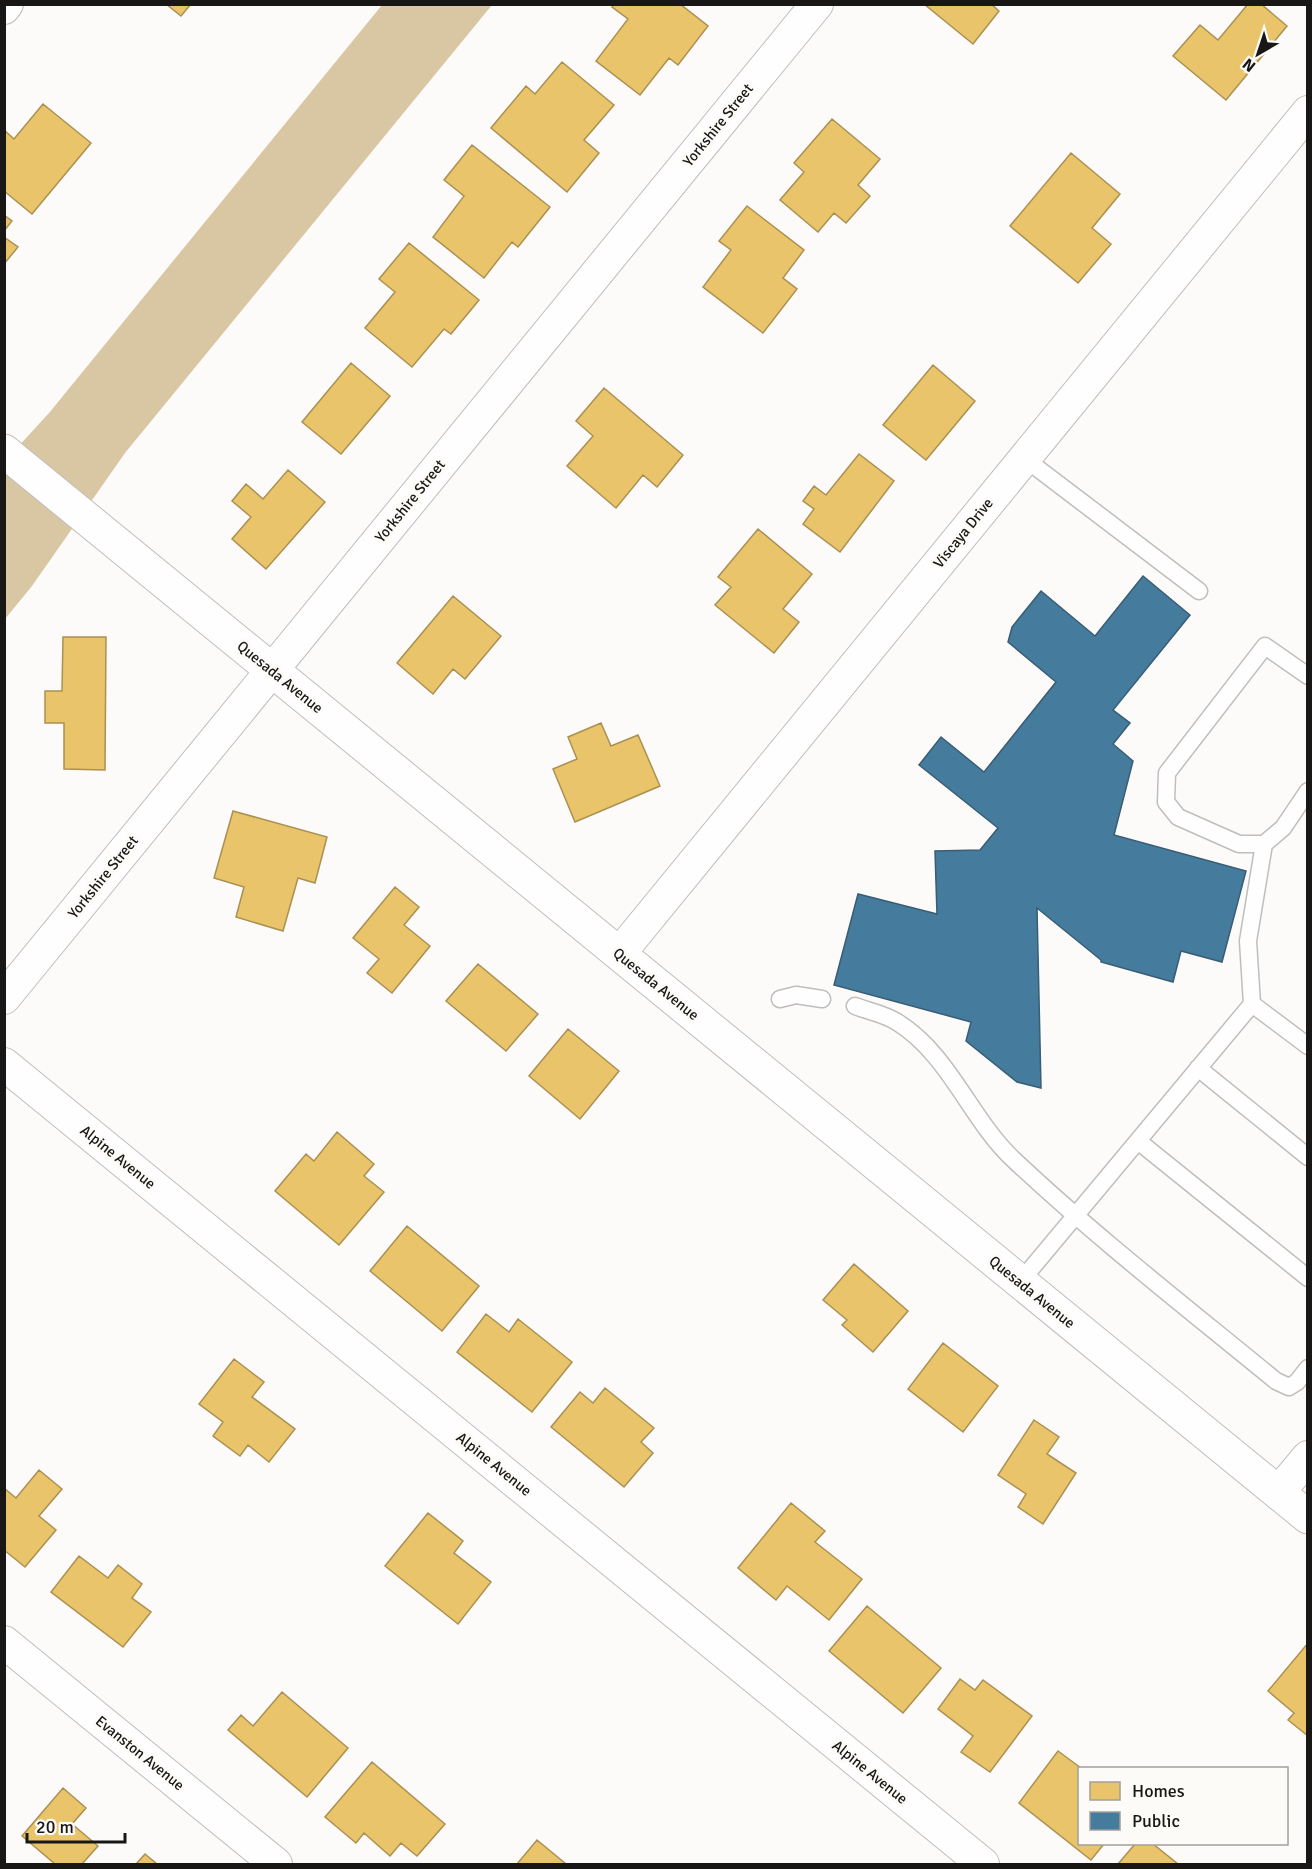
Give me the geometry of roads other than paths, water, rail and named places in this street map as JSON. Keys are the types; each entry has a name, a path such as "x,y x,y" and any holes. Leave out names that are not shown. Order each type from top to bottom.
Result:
{"street":[{"name":"Yorkshire Street","path":"4,998 817,4"},
{"name":"Viscaya Drive","path":"619,954 1308,112"},
{"name":"Quesada Avenue","path":"4,451 1308,1517"},
{"name":"Alpine Avenue","path":"4,1064 983,1864"},
{"path":"1278,1493 1308,1457"},
{"name":"Evanston Avenue","path":"4,1642 276,1864"}],"lane":[{"path":"1024,458 1198,591"},
{"path":"1308,676 1265,646 1167,773 1166,802 1178,818 1239,844 1264,844 1283,828 1308,791"},
{"path":"1020,1282 1252,1004 1248,941 1264,844"},
{"path":"780,999 796,995 822,999"},
{"path":"1252,1004 1308,1046"},
{"path":"855,1006 896,1021 933,1052 984,1125 1011,1158 1075,1216 1275,1381 1288,1387 1297,1382 1308,1368"},
{"path":"1198,1068 1308,1156"},
{"path":"1138,1141 1308,1278"}]}
